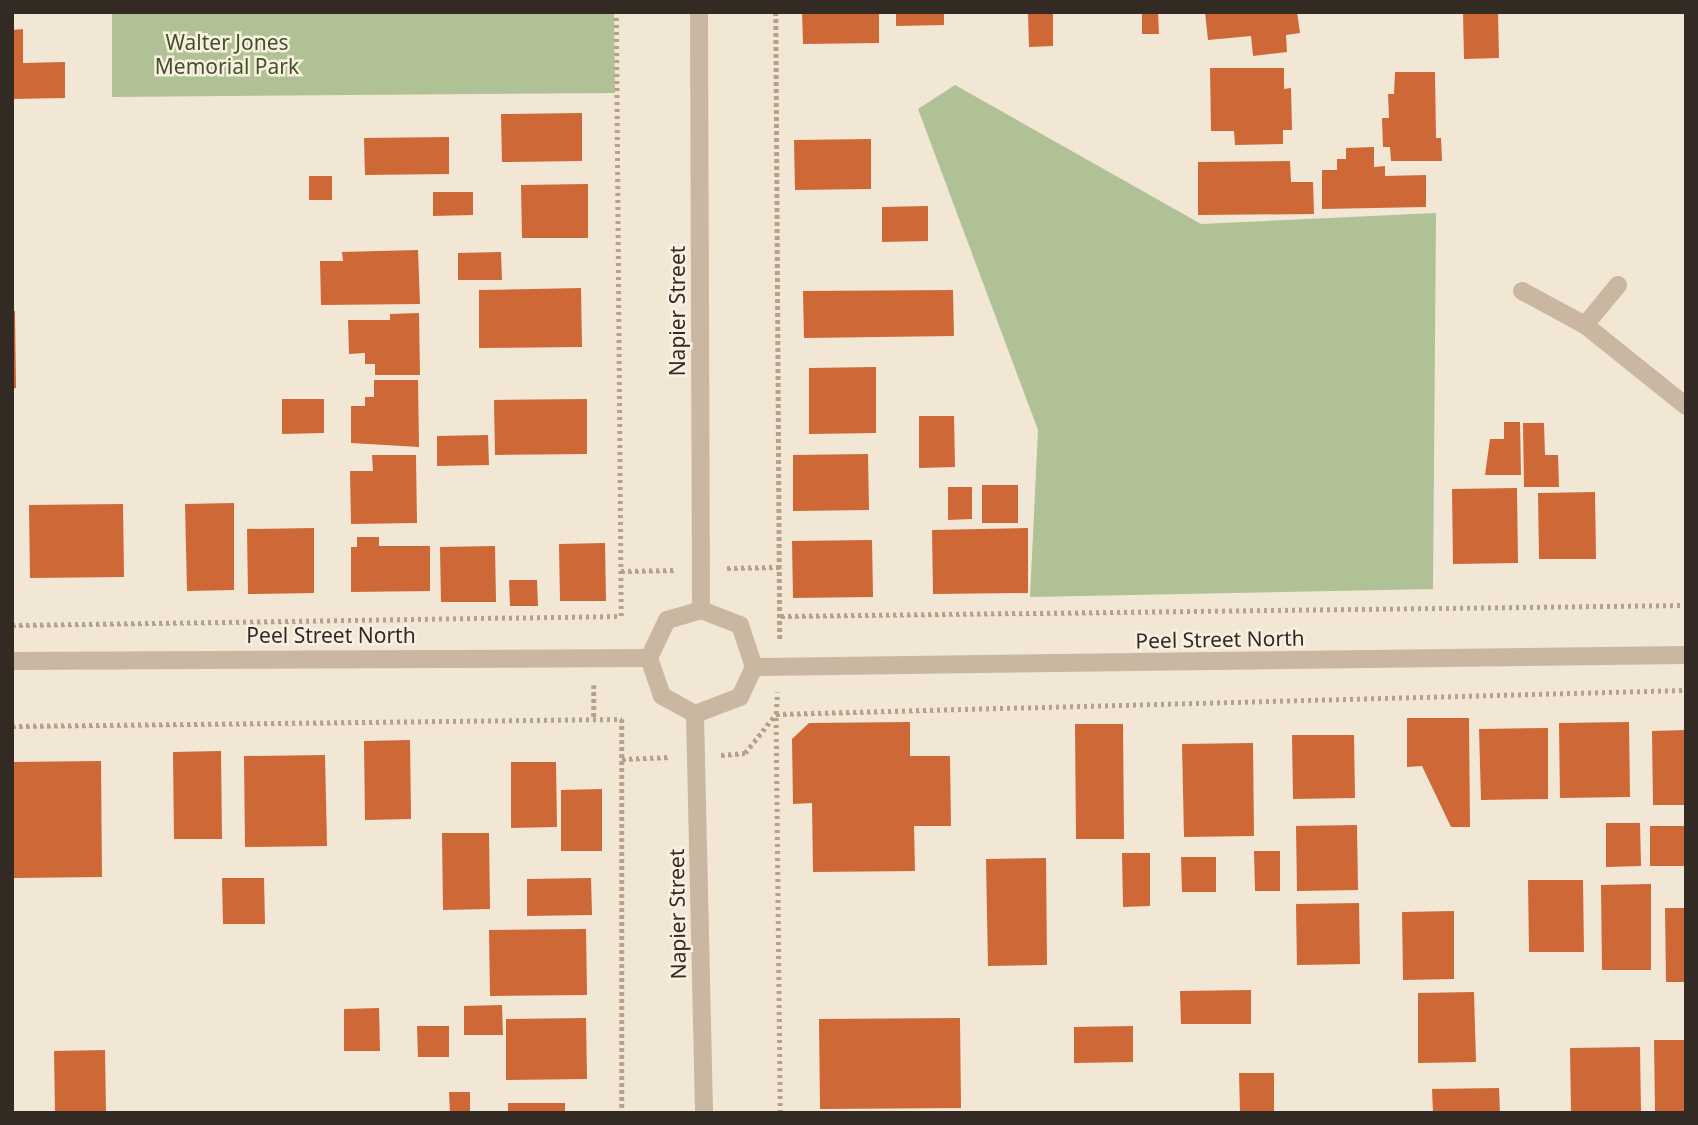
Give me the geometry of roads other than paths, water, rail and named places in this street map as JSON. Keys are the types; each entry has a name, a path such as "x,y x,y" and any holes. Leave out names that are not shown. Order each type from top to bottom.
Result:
{"street":[{"name":"Napier Street","path":"699,12 701,610"},
{"path":"1585,324 1618,285"},
{"path":"1522,291 1585,324 1686,407"},
{"path":"701,610 740,625 754,667 740,697 695,714 662,696 649,658 667,620 701,610"},
{"name":"Peel Street North","path":"754,667 1686,655"},
{"name":"Peel Street North","path":"12,661 649,658"},
{"name":"Napier Street","path":"695,714 704,1113"}],"park label":[{"name":"Walter Jones Memorial Park","path":"227,54"}]}
